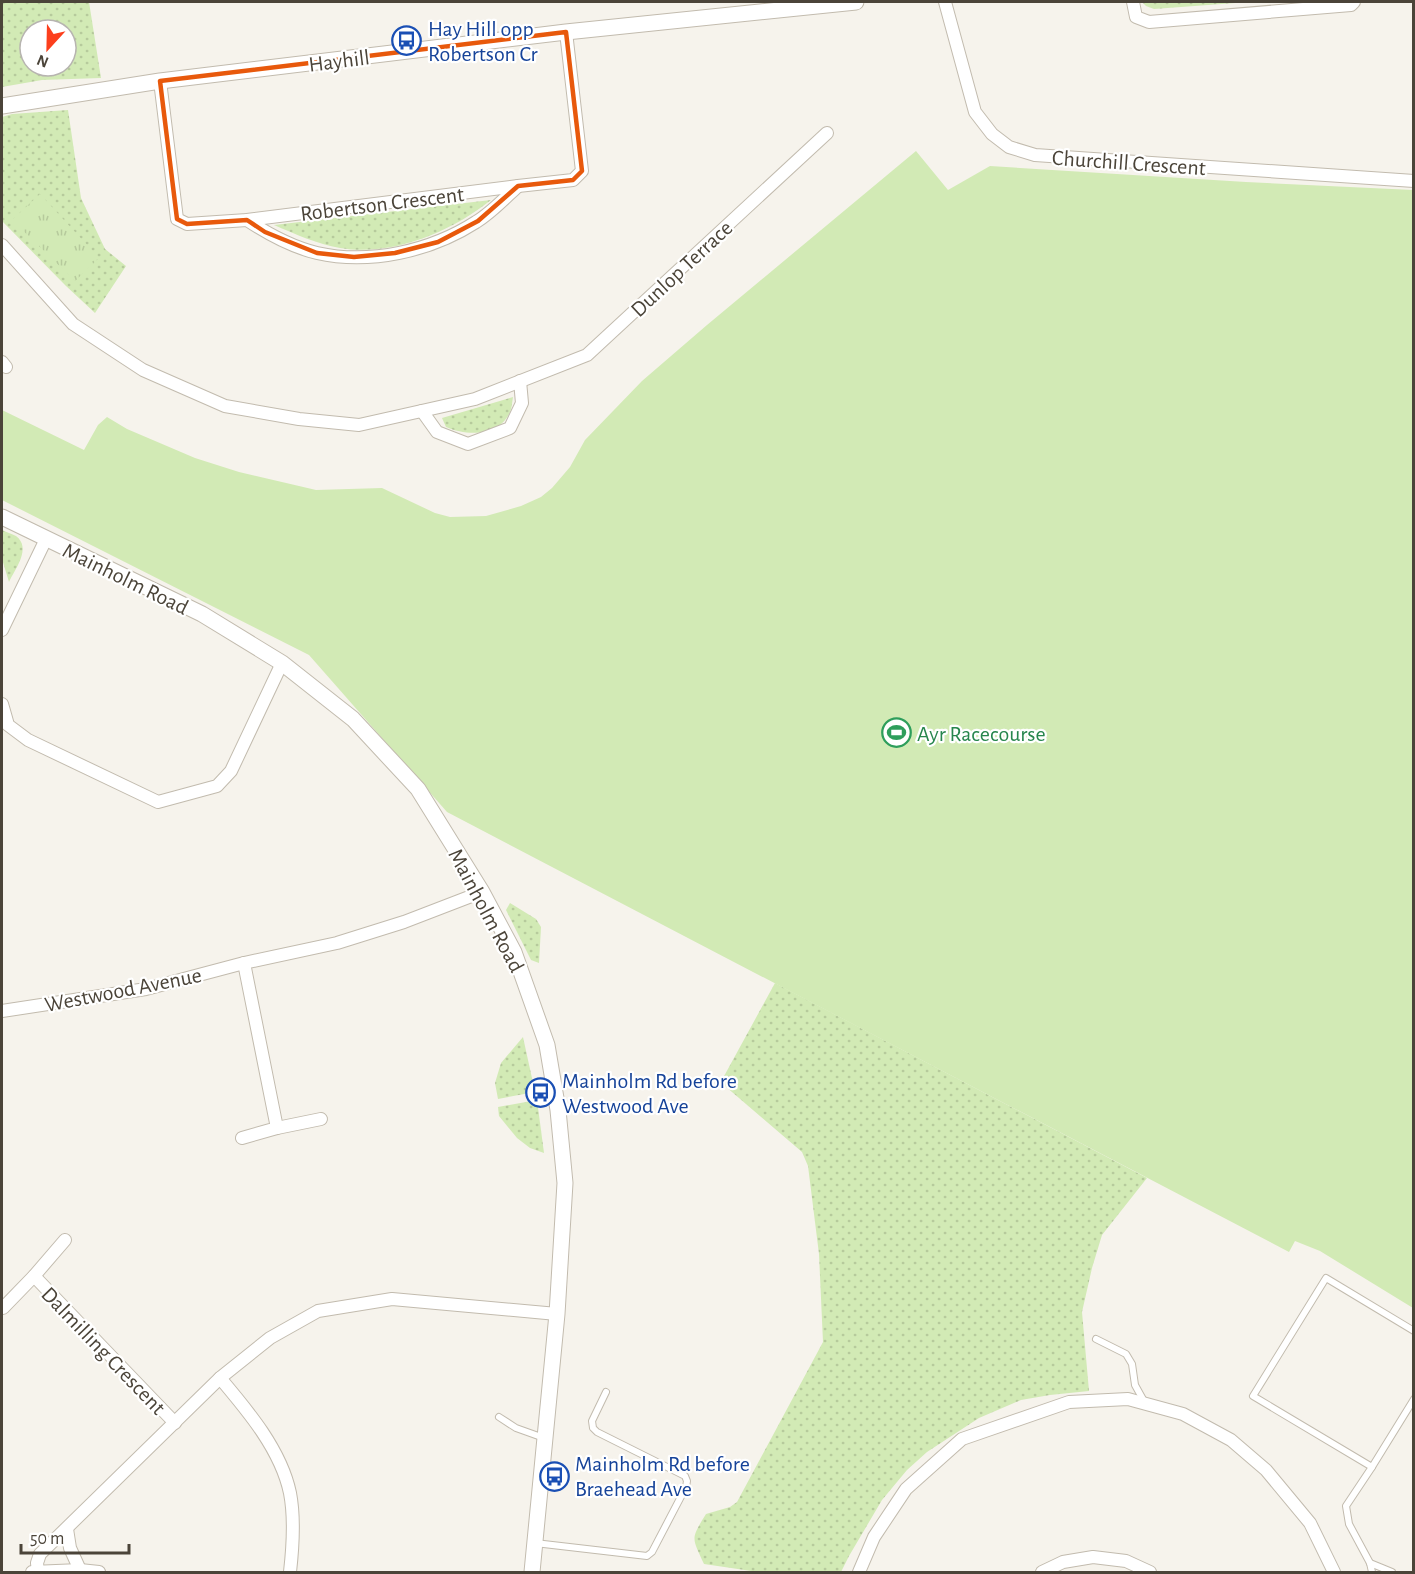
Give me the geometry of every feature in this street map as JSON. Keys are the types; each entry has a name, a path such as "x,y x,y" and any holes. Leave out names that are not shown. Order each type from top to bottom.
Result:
{"street":[{"name":"Hayhill","path":"2,106 160,81 566,32 856,2"},
{"name":"Churchill Crescent","path":"945,2 975,112 992,134 1009,147 1035,155 1413,182"},
{"path":"1133,2 1136,17 1149,21 1351,5 1354,2"},
{"name":"Robertson Crescent","path":"160,81 177,219 187,224 247,220 573,180 582,171 566,32"},
{"name":"Dunlop Terrace","path":"2,245 73,324 143,370 225,406 299,419 359,425 475,399 587,355 827,133"},
{"name":"Robertson Crescent","path":"247,220 265,232 317,253 354,257 395,253 438,242 478,221 518,186"},
{"path":"422,411 437,432 468,444 510,428 522,403 520,381"},
{"name":"Mainholm Road","path":"2,517 202,614 282,663 353,719 418,789 482,892 514,952 547,1045 558,1110 565,1183 557,1314 532,1572"},
{"path":"2,630 46,539"},
{"path":"2,704 8,725 28,740 158,802 217,786 231,771 282,663"},
{"name":"Westwood Avenue","path":"2,1011 146,989 244,963 337,943 404,922 482,892"},
{"path":"244,963 277,1128"},
{"path":"242,1138 321,1119"},
{"name":"Dalmilling Crescent","path":"3,1308 65,1240"},
{"name":"Dalmilling Crescent","path":"34,1276 175,1423"},
{"name":"Dalmilling Crescent","path":"35,1572 40,1554 220,1378 270,1338 318,1311 392,1299 557,1314"},
{"path":"220,1378 249,1413 277,1456 290,1493 294,1536 290,1572"},
{"path":"859,1572 874,1537 906,1489 962,1439 1069,1402 1128,1398 1183,1414 1231,1440 1266,1470 1310,1523 1334,1572"},
{"path":"67,1529 70,1548 80,1570"},
{"path":"1042,1572 1063,1562 1093,1557 1126,1561 1150,1572"},
{"path":"35,1572 80,1570 99,1572"}],"lane":[{"path":"1372,1467 1253,1396 1326,1278 1413,1330"},
{"path":"1096,1339 1126,1354 1132,1364 1135,1385 1145,1403"},
{"path":"535,1543 647,1556 652,1552 686,1487 685,1476 593,1428 592,1421 606,1392"},
{"path":"1372,1572 1370,1563 1349,1524 1347,1506 1413,1399"},
{"path":"499,1417 516,1428 545,1438"},
{"path":"1370,1563 1392,1572"}],"highlighted area":[{"path":"566,32 582,171 573,180 518,186 478,221 438,242 395,253 354,257 317,253 265,232 247,220 187,224 177,219 160,81"}],"green space":[{"path":"2,2 89,2 101,78 42,80 2,87"},
{"path":"1142,2 1249,2 1154,9"},
{"path":"68,110 81,198 105,249 126,266 95,313 2,221 2,117 12,114"},
{"name":"Ayr Racecourse","path":"916,151 948,190 990,166 1413,190 1413,1308 1320,1251 1295,1241 1289,1252 447,812 309,655 2,500 2,410 84,450 98,425 107,417 127,429 195,458 239,472 316,490 382,488 435,513 450,517 486,516 521,506 541,497 552,488 570,467 585,440 642,381"},
{"path":"40,194 99,258 75,281 12,220"},
{"path":"491,200 475,212 439,232 380,249 360,250 331,246 274,225"},
{"path":"513,397 511,410 505,420 490,430 473,433 454,430 446,427 442,418"},
{"path":"2,530 16,536 22,546 21,559 9,582 2,559"},
{"path":"510,903 536,919 541,927 539,963 531,960 506,910"},
{"path":"775,983 1147,1178 1102,1235 1092,1268 1082,1312 1089,1391 1021,1400 979,1418 927,1452 907,1470 882,1500 841,1572 758,1572 704,1564 694,1539 706,1514 730,1507 737,1502 823,1342 819,1254 808,1166 802,1152 725,1086 723,1078"},
{"path":"523,1037 535,1092 498,1099 495,1083 501,1063"},
{"path":"537,1100 544,1153 530,1148 517,1138 499,1116 498,1107"}],"place":[{"name":"Hay Hill opp Robertson Cr","path":"407,41"},
{"name":"Ayr Racecourse","path":"896,733"},
{"name":"Mainholm Rd before Westwood Ave","path":"541,1093"},
{"name":"Mainholm Rd before Braehead Ave","path":"554,1476"}]}
